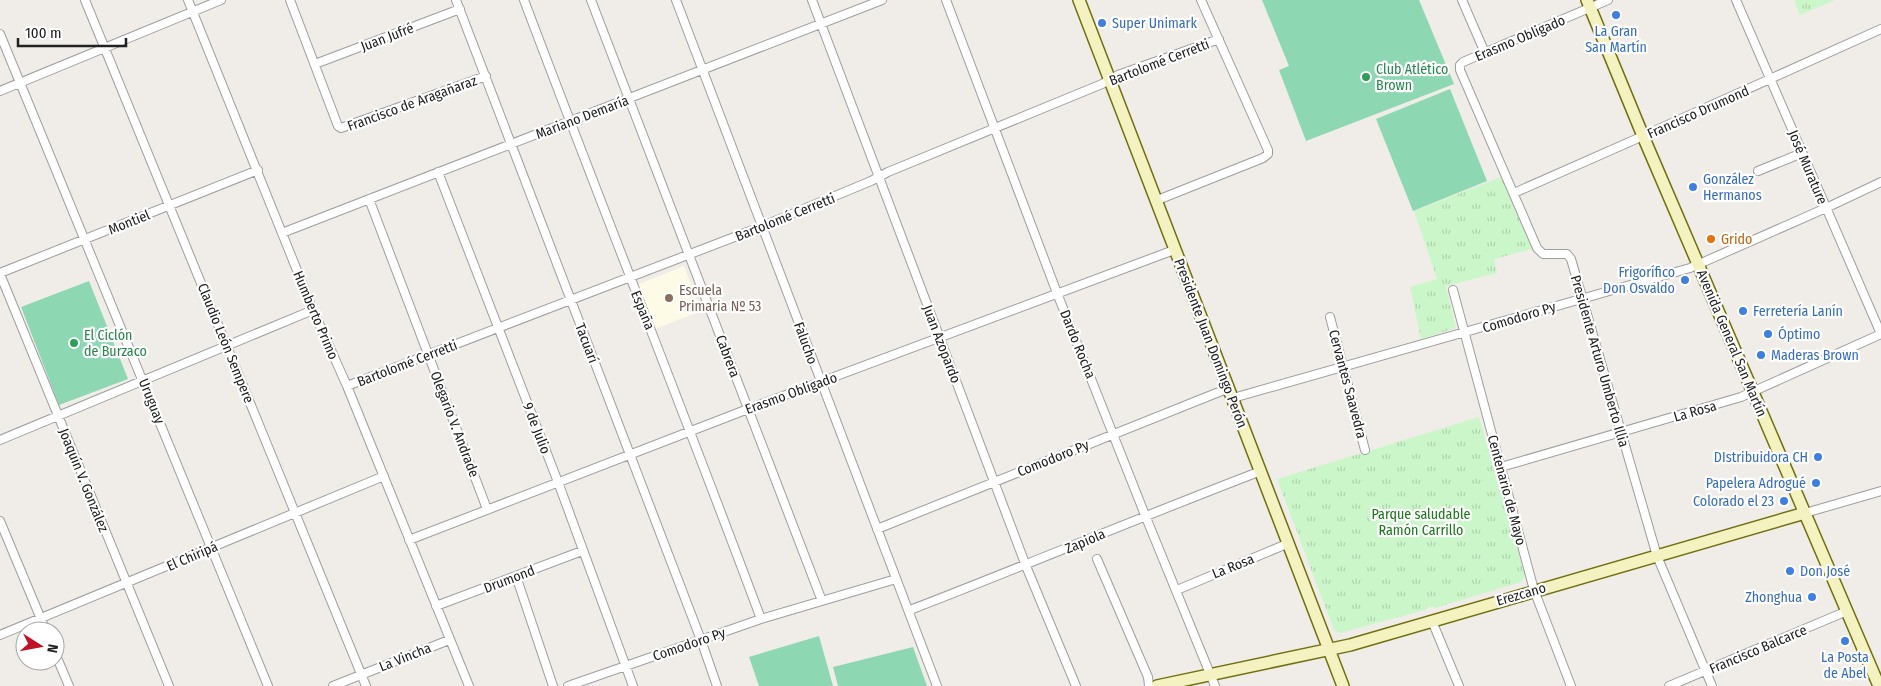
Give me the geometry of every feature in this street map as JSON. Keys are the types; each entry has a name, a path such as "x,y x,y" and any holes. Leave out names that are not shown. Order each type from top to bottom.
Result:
{"street":[{"name":"Claudio León Sempere","path":"85,0 366,686"},
{"name":"Humberto Primo","path":"188,0 313,310 347,386 469,686"},
{"path":"0,91 220,0"},
{"path":"290,0 315,64"},
{"name":"Tacuarí","path":"456,0 702,640 717,686"},
{"name":"España","path":"524,0 762,619"},
{"name":"Cabrera","path":"591,0 822,601"},
{"name":"Falucho","path":"676,0 896,579 910,610 937,686"},
{"name":"Juan Azopardo","path":"812,0 1026,566 1076,686"},
{"name":"Mariano Demaría","path":"282,232 882,0"},
{"name":"Dardo Rocha","path":"946,0 1057,293 1215,686"},
{"name":"Presidente Juan Domingo Perón","path":"1078,0 1343,686"},
{"path":"1155,200 1263,158 1268,154 1268,150 1201,0"},
{"path":"1462,0 1485,53"},
{"name":"Erasmo Obligado","path":"1460,65 1589,4 1608,0"},
{"name":"José Murature","path":"1736,0 1881,334"},
{"name":"Avenida General San Martín","path":"1589,4 1643,136 1879,686"},
{"name":"Juan Jufré","path":"315,64 460,9"},
{"name":"Francisco Drumond","path":"1514,193 1881,29"},
{"name":"Uruguay","path":"0,34 268,686"},
{"name":"Bartolomé Cerretti","path":"347,386 763,226 1118,75 1219,39"},
{"name":"Francisco de Aragañaraz","path":"315,64 338,126 344,128 486,76"},
{"name":"Presidente Arturo Umberto Illia","path":"1460,65 1460,70 1539,251 1543,254 1568,254 1657,556 1712,686"},
{"path":"1758,171 1802,153"},
{"name":"Montiel","path":"0,273 258,170"},
{"name":"9 de Julio","path":"438,172 558,482 633,686"},
{"name":"Comodoro Py","path":"877,529 1113,434 1231,393 1344,368 1699,264 1881,182"},
{"name":"Olegario V. Andrade","path":"369,199 487,509"},
{"name":"Erasmo Obligado","path":"409,540 748,409 1174,250"},
{"name":"Joaquín V. González","path":"0,273 169,686"},
{"name":"Centenario de Mayo","path":"1452,290 1534,590 1571,686"},
{"path":"0,440 313,310"},
{"name":"Cervantes Saavedra","path":"1330,317 1365,450"},
{"name":"La Rosa","path":"1501,467 1753,393 1881,334"},
{"name":"Zapiola","path":"910,610 1026,566 1145,515 1261,471"},
{"name":"El Chiripá","path":"0,635 384,476"},
{"name":"Erezcano","path":"1157,686 1330,650 1881,491"},
{"path":"0,521 41,621"},
{"name":"La Rosa","path":"1177,590 1289,543"},
{"name":"Drumond","path":"436,606 582,551"},
{"path":"1097,559 1148,677 1150,686"},
{"path":"516,576 553,686"},
{"name":"Comodoro Py","path":"568,686 762,619 896,579"},
{"name":"Francisco Balcarce","path":"1669,686 1848,611"},
{"path":"1432,621 1458,686"},
{"name":"La Vincha","path":"333,686 449,640"},
{"path":"63,671 69,686"}],"shaded area":[{"name":"Escuela Primaria Nº 53","path":"684,266 701,311 655,329 637,285"}],"green space":[{"name":"Club Atlético Brown","path":"1262,0 1419,0 1454,84 1306,141 1279,70 1289,66"},
{"path":"1794,0 1835,0 1800,15"},
{"path":"1450,89 1487,181 1413,211 1376,119"},
{"path":"1501,177 1532,249 1494,259 1497,273 1446,286 1456,328 1421,339 1410,287 1437,279 1414,211"},
{"name":"El Ciclón de Burzaco","path":"89,281 128,379 59,405 21,307"},
{"name":"Parque saludable Ramón Carrillo","path":"1479,417 1525,575 1521,582 1435,608 1430,606 1425,610 1340,633 1334,630 1277,479"},
{"path":"819,636 833,686 759,686 749,657"},
{"path":"913,647 927,686 838,686 833,667"}],"place":[{"name":"La Gran San Martín","path":"1616,15"},
{"name":"Super Unimark","path":"1102,23"},
{"name":"Club Atlético Brown","path":"1366,77"},
{"name":"González Hermanos","path":"1693,187"},
{"name":"Grido","path":"1711,239"},
{"name":"Frigorífico Don Osvaldo","path":"1685,280"},
{"name":"Escuela Primaria Nº 53","path":"669,298"},
{"name":"Ferretería Lanín","path":"1743,311"},
{"name":"Óptimo","path":"1768,334"},
{"name":"El Ciclón de Burzaco","path":"74,343"},
{"name":"Maderas Brown","path":"1761,355"},
{"name":"DIstribuidora CH","path":"1818,457"},
{"name":"Papelera Adrogué","path":"1816,483"},
{"name":"Colorado el 23","path":"1784,501"},
{"name":"Don José","path":"1790,571"},
{"name":"Zhonghua","path":"1812,597"},
{"name":"La Posta de Abel","path":"1845,641"}]}
